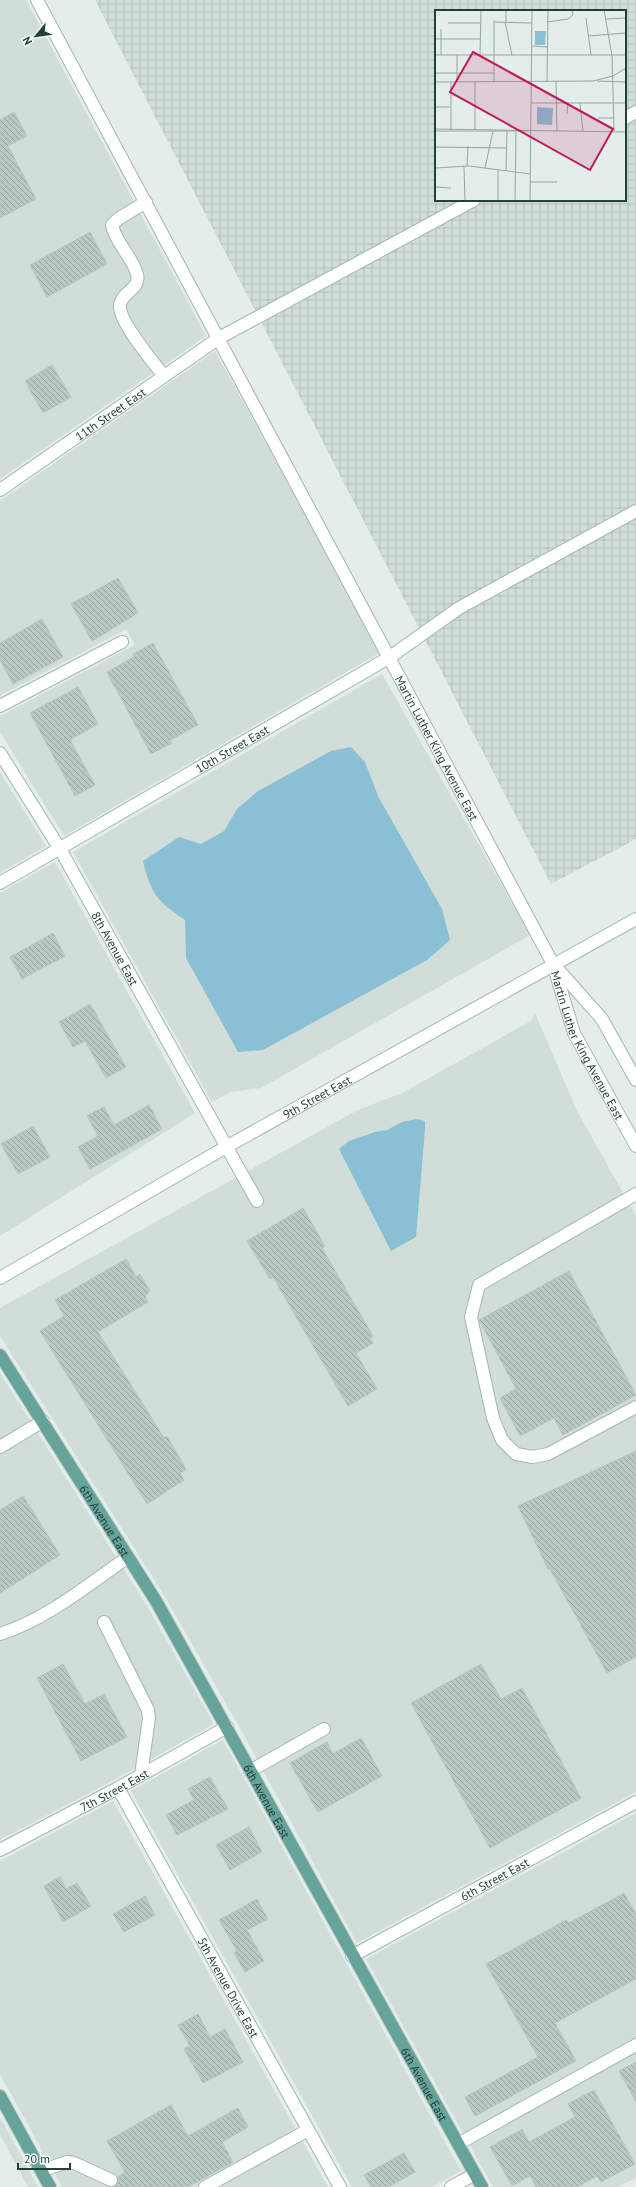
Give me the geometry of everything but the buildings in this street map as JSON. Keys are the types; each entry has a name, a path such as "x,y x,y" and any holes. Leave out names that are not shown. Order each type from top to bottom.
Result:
{"main road":[{"name":"6th Avenue East","path":"0,1355 156,1601 227,1727 352,1956 482,2187"},
{"path":"0,2096 50,2187"}],"street":[{"name":"Martin Luther King Avenue East","path":"37,0 553,964 574,1033 636,1146"},
{"path":"626,117 636,112"},
{"name":"11th Street East","path":"0,490 219,338 472,201"},
{"path":"146,202 118,219 112,225 114,234 137,273 138,282 134,289 124,296 120,304 121,313 147,354 164,376"},
{"name":"10th Street East","path":"0,883 390,657 459,608 636,510"},
{"path":"0,706 122,642"},
{"name":"8th Avenue East","path":"0,753 60,849 257,1201"},
{"name":"9th Street East","path":"0,1278 226,1147 636,919"},
{"name":"Martin Luther King Avenue East","path":"553,964 602,1019 636,1080"},
{"path":"636,1194 479,1286 471,1317 492,1418 502,1440 516,1454 533,1457 548,1454 636,1407"},
{"path":"0,1447 43,1421"},
{"path":"0,1634 18,1628 49,1611 128,1557"},
{"path":"104,1622 148,1710 149,1718 141,1775"},
{"name":"7th Street East","path":"0,1850 118,1788 227,1727"},
{"path":"250,1771 324,1729"},
{"name":"5th Avenue Drive East","path":"118,1788 340,2187"},
{"name":"6th Street East","path":"352,1956 636,1802"},
{"path":"458,2144 636,2045"},
{"path":"205,2187 308,2130"},
{"path":"41,2171 66,2162 74,2163 111,2180"},
{"path":"451,2187 475,2174"}],"shaded area":[{"path":"0,0 26,0 206,336 0,479"},
{"path":"95,0 636,0 636,839 551,884"},
{"path":"215,351 381,652 64,836 0,732 0,716 135,645 126,629 0,696 0,501"},
{"path":"382,674 530,935 261,1088 231,1092 212,1102 73,852","holes":["365,762 379,798 186,958 185,920 178,837 201,844 224,831 237,809"]},
{"path":"0,772 46,846 0,873"},
{"path":"55,862 195,1113 0,1236 0,893"},
{"path":"535,1013 577,1111 636,1216 636,1792 357,1943 241,1730 164,1595 0,1336 0,1308 358,1110 402,1093 531,1021"},
{"path":"0,1373 147,1606 214,1724 114,1780 0,1840"},
{"path":"223,1740 461,2171 432,2187 352,2187 131,1791"},
{"path":"113,1801 328,2187 62,2187 0,2074 0,1861"},
{"path":"636,1813 636,2178 618,2187 493,2187 366,1959"},
{"path":"0,2117 38,2187 28,2187 0,2134"}],"water":[{"path":"351,747 365,762 379,798 442,909 450,940 427,960 263,1050 238,1052 186,958 185,920 156,896 149,881 143,861 179,837 201,844 224,831 237,809 258,791 331,751"},
{"path":"417,1119 425,1121 425,1129 416,1237 391,1251 339,1149 349,1141 375,1132 387,1130 402,1122"}]}
